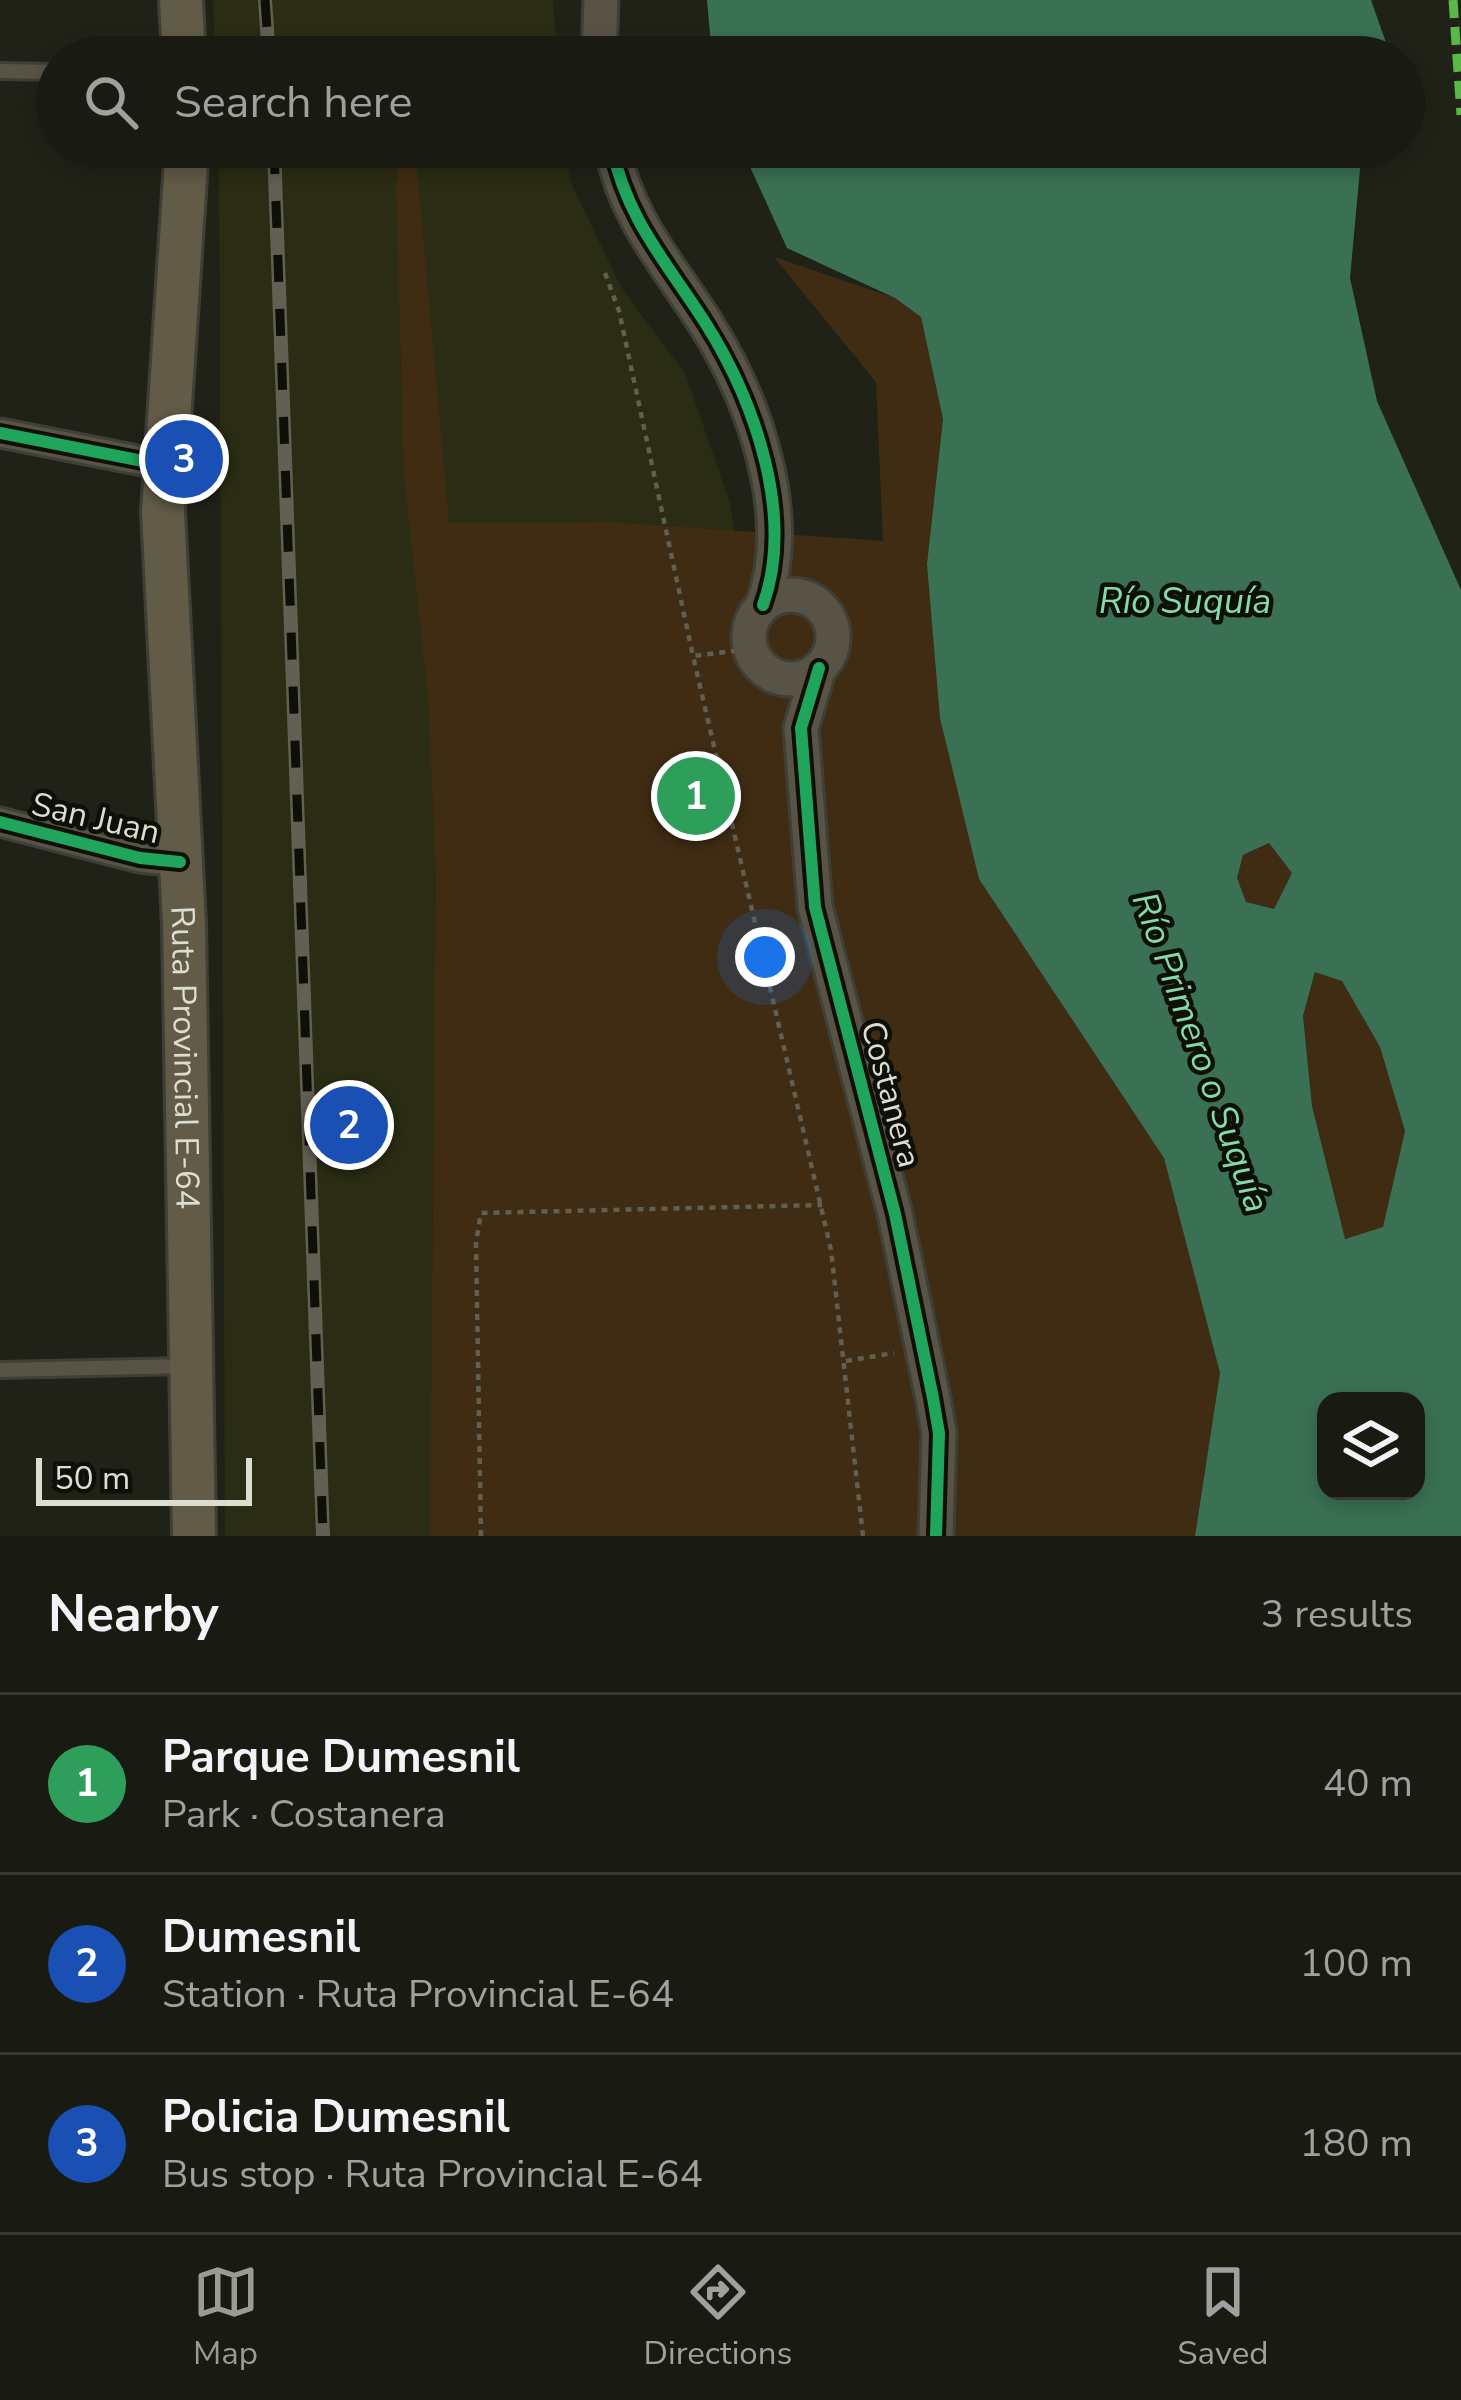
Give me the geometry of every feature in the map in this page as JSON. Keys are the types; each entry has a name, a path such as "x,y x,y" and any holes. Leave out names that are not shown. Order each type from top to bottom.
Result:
{"main road":[{"path":"181,0 183,36"},
{"name":"Ruta Provincial E-64","path":"187,168 181,289 163,465 164,596 180,862 194,1536"}],"street":[{"path":"600,36 601,0"},
{"name":"Costanera","path":"619,168 641,232 709,329 755,431 765,462 774,543 772,579 764,605 751,621 749,649 772,675 801,728"},
{"path":"0,433 163,465"},
{"name":"Costanera","path":"774,543 806,598 831,623 832,648 819,668 801,728 815,907 895,1214 939,1432 936,1536"},
{"path":"764,605 781,596 806,598"},
{"path":"772,675 800,679 819,668"},
{"name":"San Juan","path":"0,822 140,858 180,862"}],"lane":[{"path":"0,71 36,72"},
{"path":"0,1370 191,1366"}],"path":[{"path":"605,273 619,311 693,656 822,1205 846,1361 863,1536"},
{"path":"693,656 749,649"},
{"path":"481,1536 476,1242 481,1213 822,1205"},
{"path":"846,1361 922,1349"}],"shaded area":[{"path":"213,0 553,0 556,36 214,36"},
{"path":"219,168 568,168 570,181 621,287 686,375 730,504 884,1536 225,1536"},
{"path":"398,168 417,168 449,523 611,522 883,541 876,382 774,257 895,298 921,317 943,419 927,564 979,879 1164,1158 1220,1373 1195,1536 430,1536 436,874 428,696 404,476"},
{"path":"1269,843 1293,873 1274,909 1246,902 1237,878 1243,855"},
{"path":"1316,971 1342,981 1380,1047 1405,1131 1383,1227 1344,1239 1312,1106 1303,1016"}],"water":[{"path":"707,0 1371,0 1384,36 710,36"},
{"name":"Río Suquía","path":"751,168 1360,168 1350,278 1377,401 1461,590 1461,1536 1195,1536 1220,1373 1164,1158 979,879 940,718 927,564 943,419 921,317 895,298 787,248","holes":["1269,843 1292,873 1274,909 1246,902 1237,878 1243,855","1315,972 1342,981 1380,1047 1405,1131 1383,1227 1345,1239 1312,1106 1303,1016"]}],"railway":[{"path":"265,0 268,36"},
{"path":"275,168 323,1536"}],"marked path":[{"path":"1453,0 1461,115"}],"cycle path":[{"path":"617,168 638,219 724,355 754,424 772,498 774,535 772,571 763,605"},
{"path":"0,433 163,465"},
{"path":"819,668 801,728 815,907 895,1214 933,1398 939,1433 936,1536"},
{"path":"0,822 140,858 180,862"}],"place":[{"name":"Policia Dumesnil","path":"184,459"},
{"name":"Parque Dumesnil","path":"696,796"},
{"name":"Dumesnil","path":"349,1125"}],"water label":[{"name":"Río Primero o Suquía","path":"1202,1052"}]}
